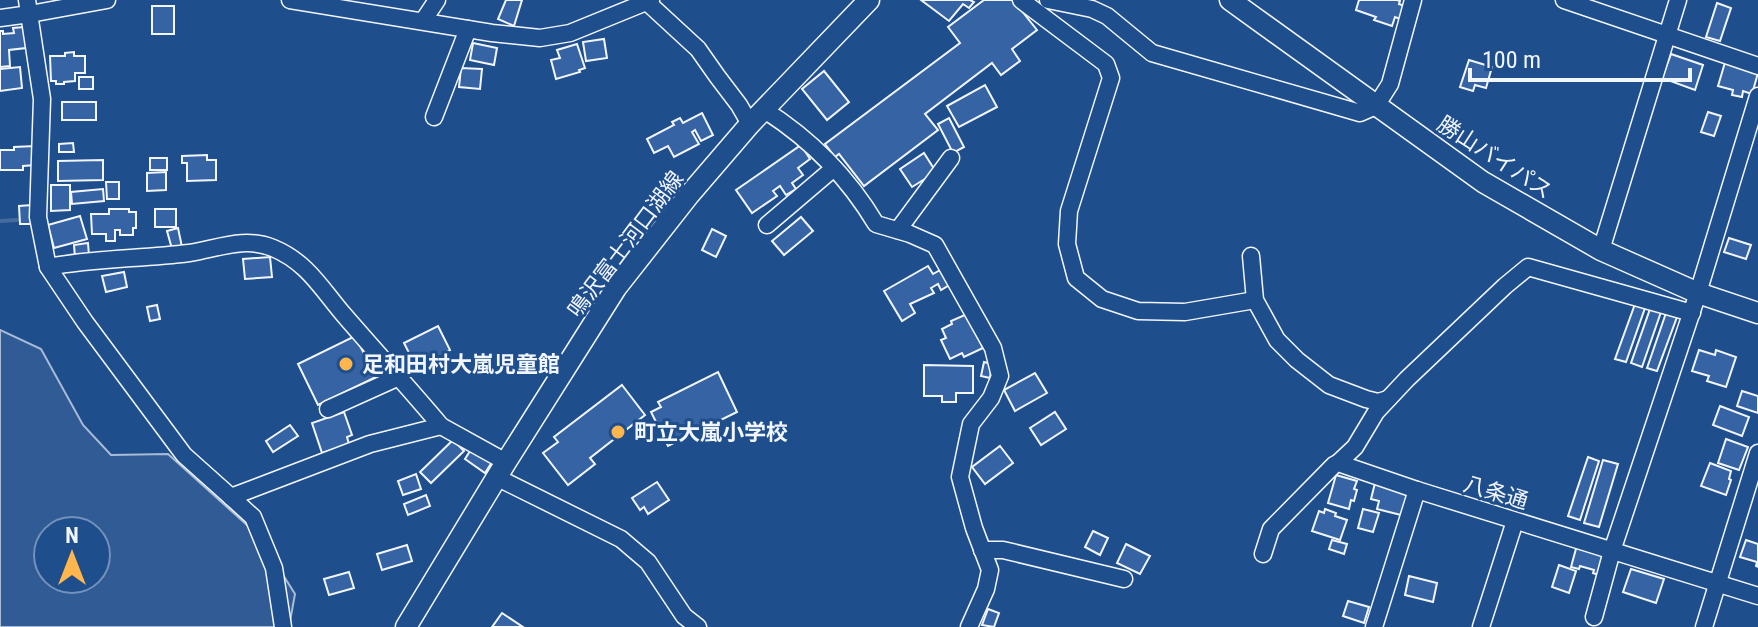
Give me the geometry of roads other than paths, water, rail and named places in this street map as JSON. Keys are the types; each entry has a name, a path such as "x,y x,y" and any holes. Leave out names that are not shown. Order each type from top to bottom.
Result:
{"main road":[{"name":"鳴沢富士河口湖線","path":"406,627 616,288 689,195 756,117 869,0"},
{"name":"勝山バイパス","path":"1230,0 1483,182 1601,250 1698,293 1758,313"}],"street":[{"path":"0,18 29,7 107,0"},
{"path":"290,0 540,38 570,33 649,1 698,49 739,105 756,117 790,126 842,176 876,224 935,245 993,348 1000,376 991,398 971,424 960,477 990,570 986,589 969,627"},
{"path":"423,21 437,0"},
{"path":"1021,0 1106,64 1111,78 1069,211 1067,244 1076,278 1102,299 1138,311 1185,312 1255,300"},
{"path":"1048,0 1092,9 1107,16 1152,53 1360,113 1376,106 1390,84 1413,0"},
{"path":"1564,0 1758,66"},
{"path":"1601,250 1678,0"},
{"path":"29,7 42,99 38,217 48,267 184,455 253,517 274,568 283,627"},
{"path":"434,117 468,29"},
{"path":"1594,617 1612,551 1692,313 1758,96"},
{"path":"898,230 951,158"},
{"path":"767,225 834,168"},
{"path":"48,267 190,252 238,242 271,247 296,261 320,283 340,311 441,426 502,470 621,539 648,562 684,616 698,627"},
{"path":"1251,256 1255,300 1277,340 1329,385 1378,402 1388,399"},
{"path":"1263,554 1271,529 1355,447 1376,412 1388,399 1528,267 1692,313"},
{"path":"328,409 399,377"},
{"path":"231,497 370,444 441,426"},
{"path":"1704,627 1758,453"},
{"name":"八条通","path":"1338,463 1758,596"},
{"path":"1374,627 1417,490"},
{"path":"1481,627 1515,521"},
{"path":"982,550 1003,550 1124,579"}],"waterway":[{"path":"0,221 17,220"}],"place":[{"name":"足和田村大嵐児童館","path":"346,364"},
{"name":"町立大嵐小学校","path":"618,432"}]}
